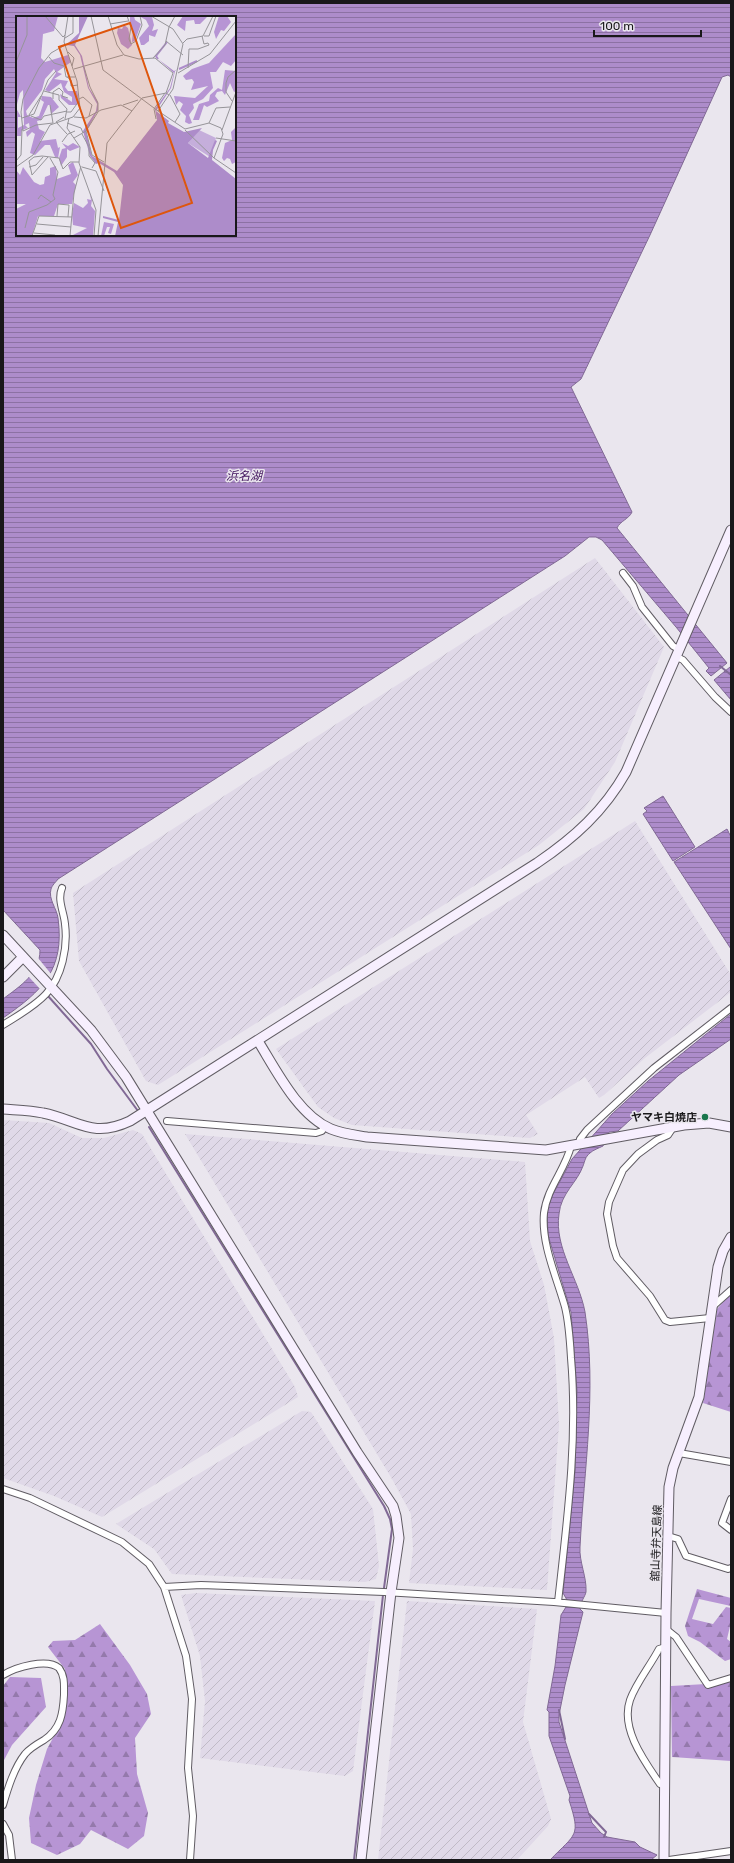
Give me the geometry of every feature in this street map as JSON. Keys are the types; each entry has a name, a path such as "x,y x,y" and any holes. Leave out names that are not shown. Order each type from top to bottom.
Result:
{"street":[{"path":"3,1109 44,1113 81,1126 98,1129 123,1125 258,1041 537,863 580,831 602,807 626,772 680,651 731,530"},
{"path":"622,573 633,586 642,607 673,646 680,651 683,660 718,700 731,712"},
{"path":"3,1026 45,995 60,968 65,947 65,925 59,896 62,888"},
{"path":"3,934 103,1046 126,1077 357,1452 393,1506 399,1538 391,1592 361,1860"},
{"path":"3,977 23,956"},
{"path":"558,1602 572,1472 574,1401 566,1312 546,1242 543,1220 548,1197 568,1157 578,1145 587,1130 654,1068 731,1008"},
{"path":"258,1041 303,1109 324,1126 342,1133 367,1137 538,1150 578,1145 674,1126 705,1123 731,1127"},
{"path":"166,1121 316,1133 322,1130 324,1126"},
{"path":"674,1126 671,1133 650,1144 638,1154 621,1173 608,1208 608,1226 617,1258 650,1296 665,1320 670,1322 710,1318"},
{"name":"舘山寺弁天島線","path":"664,1860 666,1613 670,1480 699,1397 719,1262 731,1237"},
{"path":"712,1307 731,1290"},
{"path":"679,1453 731,1462"},
{"path":"3,1489 30,1498 122,1542 149,1564 164,1587 185,1653 192,1699 188,1768 193,1816 190,1860"},
{"path":"731,1499 722,1523 731,1530"},
{"path":"668,1536 678,1539 686,1556 728,1569 731,1568"},
{"path":"164,1587 201,1585 391,1592 558,1602 666,1613"},
{"path":"666,1629 676,1637 708,1685 731,1678"},
{"path":"665,1786 660,1784 641,1757 634,1739 628,1712 634,1692 659,1649 666,1647"},
{"path":"3,1675 13,1670 47,1662 59,1668 64,1681 63,1708 59,1723 50,1736 30,1749 22,1759 8,1786 3,1805"},
{"path":"3,1824 9,1835 12,1860"},
{"path":"669,1860 731,1851"}],"shaded area":[{"path":"595,558 664,647 615,762 584,809 539,845 158,1085 146,1081 79,961 73,893"},
{"path":"635,821 731,975 731,992 645,1058 599,1098 585,1077 526,1115 538,1134 530,1138 352,1125 334,1118 318,1107 276,1049"},
{"path":"3,1120 49,1123 82,1138 104,1138 133,1130 142,1134 295,1387 298,1397 102,1517 54,1496 3,1478"},
{"path":"185,1134 525,1162 530,1241 544,1285 554,1338 559,1425 547,1590 409,1583 413,1549 411,1514 392,1479"},
{"path":"302,1411 311,1412 373,1509 379,1566 376,1579 365,1582 172,1574 154,1549 116,1524"},
{"path":"196,1593 375,1601 353,1771 345,1776 200,1758 205,1701 200,1656 181,1595"},
{"path":"407,1601 537,1609 523,1722 551,1819 548,1826 517,1860 378,1860"}],"green space":[{"path":"731,1293 731,1412 703,1403 717,1309"},
{"path":"697,1589 731,1598 731,1606 699,1599 692,1619 713,1624 726,1607 731,1608 731,1622 727,1639 731,1642 731,1659 725,1661 700,1642 688,1636 685,1626"},
{"path":"100,1624 130,1665 147,1694 151,1714 135,1738 137,1774 148,1813 144,1836 128,1849 91,1830 80,1844 57,1855 31,1843 29,1818 36,1785 47,1749 64,1718 66,1691 65,1669 48,1647 53,1641 75,1640"},
{"path":"10,1677 41,1678 46,1707 12,1745 3,1762 3,1686"},
{"path":"731,1677 731,1761 672,1757 671,1686 706,1684"}],"water":[{"name":"浜名湖","path":"3,3 731,3 731,77 728,75 722,77 650,235 581,379 571,387 632,512 617,528 727,663 711,676 706,671 709,668 602,540 596,537 589,537 565,556 58,879 52,886 50,893 58,918 59,936 58,952 54,965 48,977 39,988 17,1008 3,1018 3,999 28,979 33,973 37,966 40,950 3,910"},
{"path":"730,667 731,669 731,700 714,680"},
{"path":"663,796 695,847 673,861 643,814 647,811 644,808"},
{"path":"727,829 731,837 731,949 674,862"},
{"path":"731,1014 731,1039 679,1075 618,1131 609,1132 603,1146 593,1151 585,1159 577,1178 566,1194 560,1207 558,1227 560,1239 585,1312 590,1371 590,1401 580,1547 586,1592 580,1606 580,1609 583,1612 565,1685 559,1722 592,1823 607,1837 635,1842 640,1847 657,1855 651,1860 550,1860 571,1839 575,1828 575,1821 569,1800 570,1796 549,1736 549,1712 547,1710 555,1666 561,1615 566,1607 567,1600 563,1593 575,1471 577,1391 571,1312 548,1235 547,1210 551,1198 572,1159 612,1114 648,1081"}],"pier":[{"path":"38,958 52,975 41,990 28,976"}],"waterway":[{"path":"720,666 731,675"},
{"path":"48,996 91,1044 107,1069 138,1111"},
{"path":"149,1127 384,1506 390,1519 392,1529 384,1588"},
{"path":"354,1860 383,1595"},
{"path":"559,1710 565,1739"},
{"path":"589,1814 606,1832 604,1837"}],"place":[{"name":"ヤマキ白焼店","path":"705,1117"}]}
